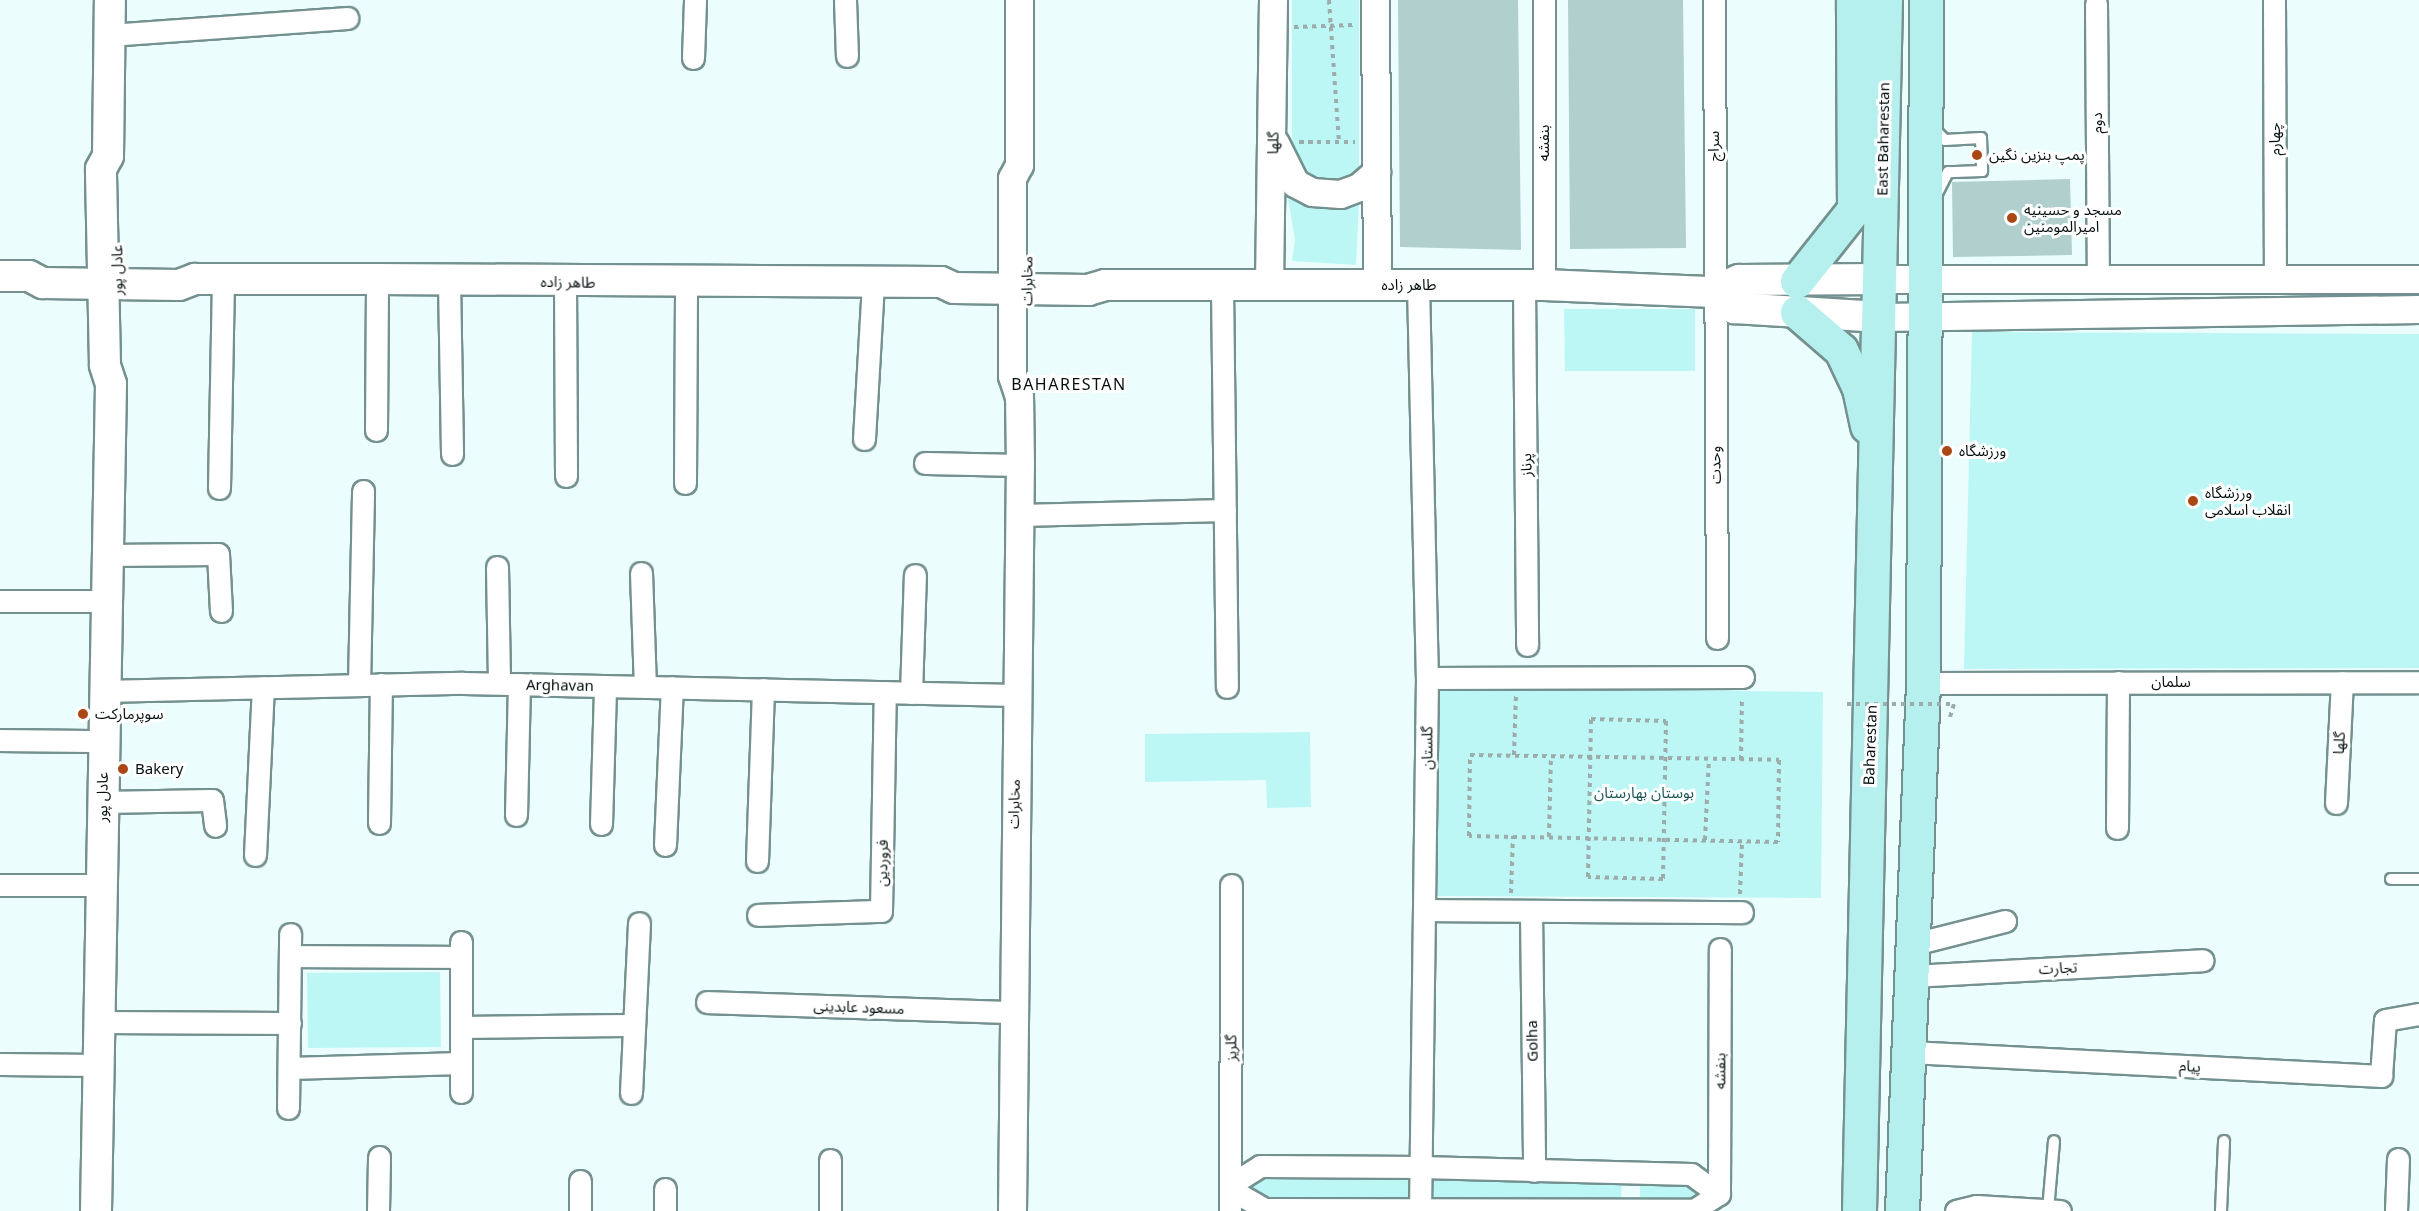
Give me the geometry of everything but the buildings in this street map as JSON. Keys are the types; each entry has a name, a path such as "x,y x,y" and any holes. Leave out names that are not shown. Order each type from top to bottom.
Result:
{"main road":[{"name":"عادل پور","path":"96,1211 106,555 111,384 118,367 110,276 116,169 108,156 110,0"},
{"path":"1853,0 1854,209 1797,297 1841,350 1859,388 1877,475"},
{"name":"East Baharestan","path":"1882,279 1885,0"},
{"path":"1902,1211 1923,682 1924,316 1936,267 1926,112 1926,0"},
{"name":"طاهر زاده","path":"14,276 43,267 179,285 209,279 873,283 941,282 953,275 1019,281 1090,277 1105,285 1534,285 1714,292 1739,280 1797,297 1881,316"},
{"name":"طاهر زاده","path":"1797,297 1882,279"},
{"name":"Baharestan","path":"1859,1211 1882,279"},
{"path":"1906,1140 1920,1211"}],"street":[{"path":"693,58 695,0"},
{"path":"846,0 847,56"},
{"name":"مخابرات","path":"1012,1211 1012,1012 1020,465 1019,397 1012,376 1026,177 1019,165 1019,0"},
{"name":"گلها","path":"1269,285 1283,141 1273,0"},
{"path":"1375,0 1377,285"},
{"name":"بنفشه","path":"1534,285 1544,0"},
{"name":"سراج","path":"1714,0 1714,292"},
{"name":"چهارم","path":"2274,0 2275,277"},
{"name":"دوم","path":"2096,4 2098,277"},
{"path":"109,34 347,18"},
{"path":"1283,141 1295,183 1312,192 1340,194 1359,187 1376,172"},
{"path":"1882,279 1936,267 1971,278 2419,279"},
{"path":"209,279 219,488"},
{"path":"376,430 377,279"},
{"path":"449,280 452,453"},
{"path":"565,281 566,477"},
{"path":"685,483 686,283"},
{"path":"864,439 873,283"},
{"name":"گلستان","path":"1418,285 1427,678 1426,910 1420,1209"},
{"name":"پرناز","path":"1527,645 1534,285"},
{"path":"1222,286 1227,687"},
{"name":"وحدت","path":"1714,292 1717,638"},
{"path":"1881,316 2419,309"},
{"path":"925,464 1020,465"},
{"path":"359,685 363,490"},
{"path":"1019,515 1225,510"},
{"path":"106,555 219,555 221,611"},
{"path":"497,567 509,683 516,815"},
{"path":"641,573 645,687"},
{"path":"911,693 915,575"},
{"path":"0,601 105,601"},
{"path":"1427,678 1743,684"},
{"name":"سلمان","path":"1923,682 2419,682"},
{"path":"2117,828 2118,682"},
{"name":"گلها","path":"2336,803 2342,682"},
{"name":"Arghavan","path":"104,691 509,683 1016,695"},
{"path":"379,823 381,684"},
{"path":"601,824 605,686"},
{"path":"255,855 263,687"},
{"path":"665,845 672,687"},
{"path":"757,861 763,689"},
{"name":"فروردین","path":"759,915 881,911 885,692"},
{"path":"0,740 103,741"},
{"path":"102,802 212,800 215,826"},
{"path":"0,885 101,885"},
{"name":"گلریز","path":"1230,1211 1231,885"},
{"path":"1426,910 1531,911 1740,905"},
{"name":"Golha","path":"1531,911 1534,1171"},
{"path":"1913,960 2005,921"},
{"path":"631,1093 632,1025 639,923"},
{"path":"288,1108 290,933"},
{"name":"بنفشه","path":"1719,1194 1720,949"},
{"path":"290,956 461,950 461,1092"},
{"name":"تجارت","path":"1913,960 2203,960"},
{"name":"مسعود عابدینی","path":"707,1002 1012,1012"},
{"name":"پیام","path":"1910,1052 2381,1076 2385,1020 2419,1014"},
{"path":"99,1022 290,1023"},
{"path":"461,1027 632,1025"},
{"path":"289,1068 461,1063"},
{"path":"0,1064 98,1065"},
{"path":"378,1211 379,1157"},
{"path":"2396,1211 2398,1159"},
{"path":"830,1160 831,1211"},
{"path":"1260,1166 1420,1167 1691,1174 1719,1194 1694,1210 1264,1209 1230,1187 1260,1166"},
{"path":"1631,1174 1631,1210"},
{"path":"580,1181 580,1211"},
{"path":"665,1189 665,1211"},
{"path":"1956,1211 1976,1206 2060,1211"}],"lane":[{"path":"1926,112 1940,137 1981,138 1982,171 1948,172 1938,190 1936,267"},
{"path":"2391,879 2419,879"},
{"path":"2048,1211 2054,1141"},
{"path":"2221,1211 2224,1141"}],"path":[{"path":"1329,0 1339,142"},
{"path":"1292,27 1359,25"},
{"path":"1283,141 1359,142"},
{"path":"1514,755 1516,679"},
{"path":"1741,760 1743,684"},
{"path":"1847,704 1954,704"},
{"path":"1591,719 1666,721 1663,879 1588,877 1590,757 1591,719"},
{"path":"1470,754 1551,756 1779,760 1778,842 1468,836 1470,754"},
{"path":"1549,837 1551,756"},
{"path":"1706,840 1709,759"},
{"path":"1511,896 1513,836"},
{"path":"1740,905 1742,841"}],"green space":[{"path":"1292,0 1359,0 1359,176 1338,183 1317,179 1298,163 1292,142"},
{"path":"1287,192 1331,207 1359,202 1356,265 1292,261 1295,240"},
{"path":"1564,309 1695,309 1695,371 1565,371"},
{"name":"ورزشگاه انقلاب اسلامی","path":"1972,332 2419,334 2419,668 1964,669"},
{"name":"بوستان بهارستان","path":"1439,687 1823,692 1821,898 1437,896"},
{"path":"1310,732 1311,807 1267,808 1266,780 1145,782 1145,734"},
{"path":"440,972 441,1047 308,1048 307,973"},
{"path":"1264,1177 1409,1177 1409,1198 1267,1200 1249,1188"},
{"path":"1433,1177 1622,1180 1621,1201 1432,1198"},
{"path":"1640,1181 1690,1182 1703,1192 1691,1203 1640,1202"}],"place":[{"name":"پمپ بنزین نگین","path":"1977,155"},
{"name":"مسجد و حسینیه امیرالمومنین","path":"2012,218"},
{"name":"ورزشگاه","path":"1947,451"},
{"name":"ورزشگاه انقلاب اسلامی","path":"2193,501"},
{"name":"سوپرمارکت","path":"83,714"},
{"name":"Bakery","path":"123,769"}],"district":[{"name":"BAHARESTAN","path":"1069,384"}]}
